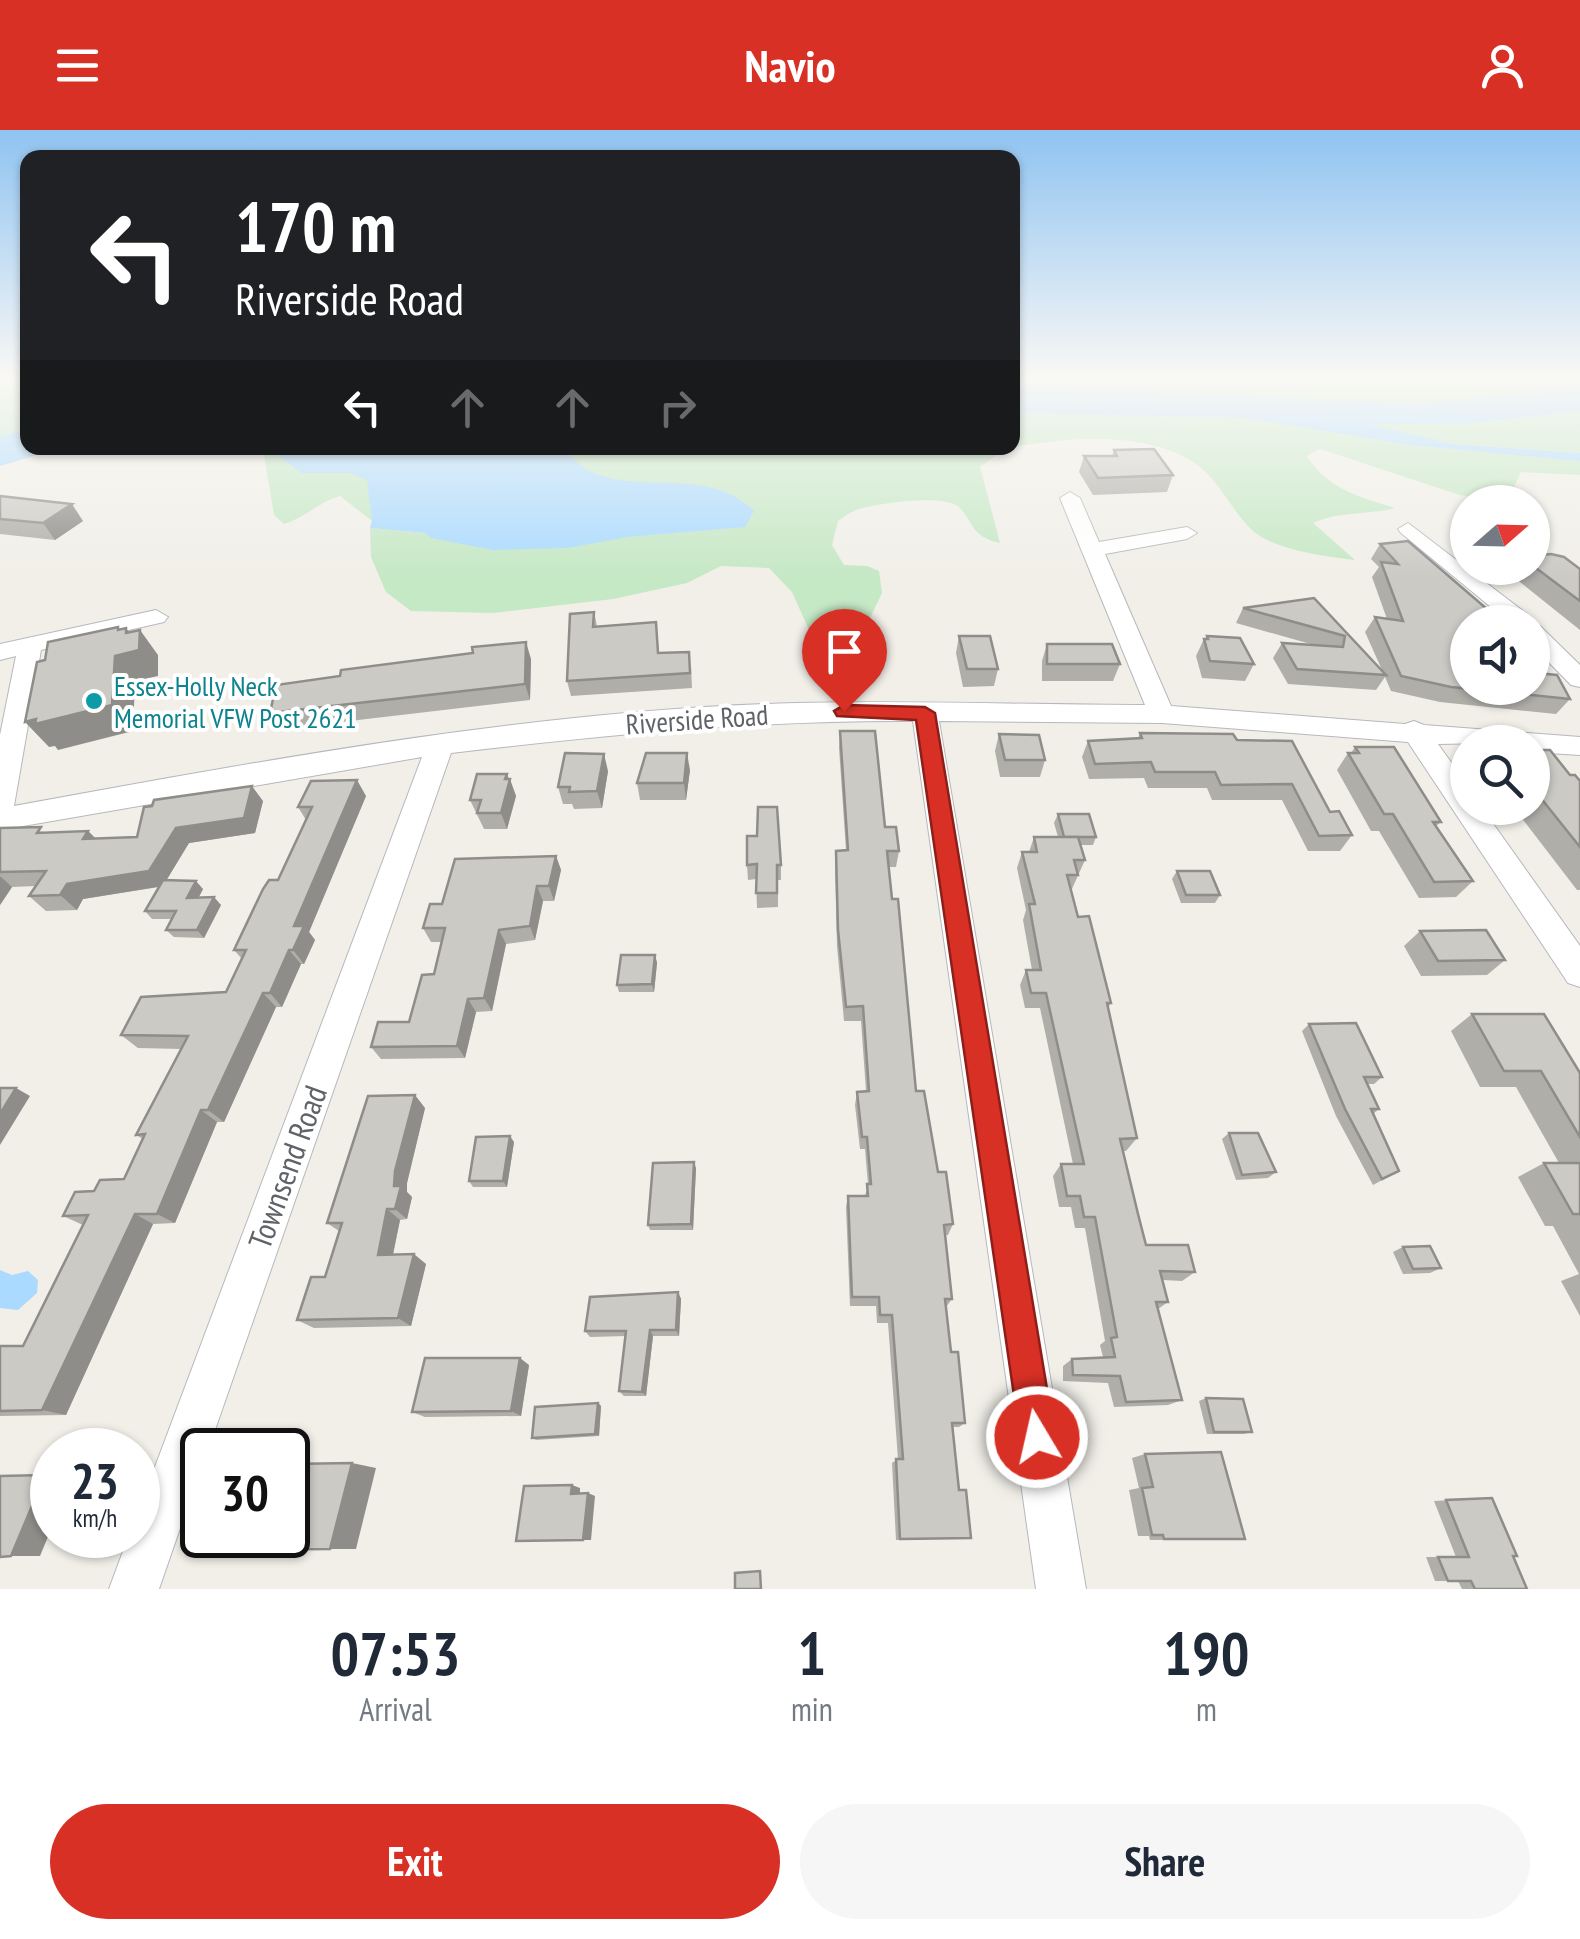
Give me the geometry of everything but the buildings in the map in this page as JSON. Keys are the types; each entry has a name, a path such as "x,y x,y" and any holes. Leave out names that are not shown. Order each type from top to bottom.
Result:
{"street":[{"path":"1070,498 1162,714"},
{"path":"1408,529 1503,605"},
{"path":"1092,550 1187,533"},
{"path":"0,652 156,617"},
{"path":"0,806 30,645"},
{"path":"1550,649 1580,680"},
{"name":"Riverside Road","path":"0,820 162,788 440,745 712,716 795,712 1162,714 1414,730 1580,746"},
{"path":"925,713 1061,1589"},
{"path":"1414,730 1580,973"},
{"name":"Townsend Road","path":"134,1589 440,745"}],"green space":[{"path":"0,443 20,443 20,449 0,455"},
{"path":"1140,443 1396,443 1575,460 1580,461 1580,475 1521,472 1515,485 1450,485 1450,492 1320,449 1307,456 1324,477 1345,490 1395,508 1313,523 1355,560 1302,552 1263,538 1245,523 1202,468 1173,452"},
{"path":"1451,443 1580,443 1580,453"},
{"path":"264,455 996,455 980,467 1000,543 978,533 953,503 941,501 868,507 838,521 832,545 844,565 879,571 882,593 870,618 859,671 850,687 833,683 792,592 769,568 721,566 687,583 613,599 493,613 411,611 386,592 371,557 370,528 425,533 440,524 372,521 340,496 284,524 274,515"}],"water":[{"path":"0,443 20,443 20,455 37,455 0,466"},
{"path":"1396,443 1580,453 1580,461"},
{"path":"278,455 571,455 583,467 605,477 708,487 732,495 754,511 745,527 628,537 567,548 493,550 431,538 425,533 370,528 367,480 350,473 301,473"},
{"path":"0,1270 12,1275 28,1271 38,1280 37,1293 18,1310 0,1308"}],"place":[{"name":"Essex-Holly Neck Memorial VFW Post 2621","path":"94,701"}],"route":[{"path":"844,711 925,713 1037,1437"}]}
